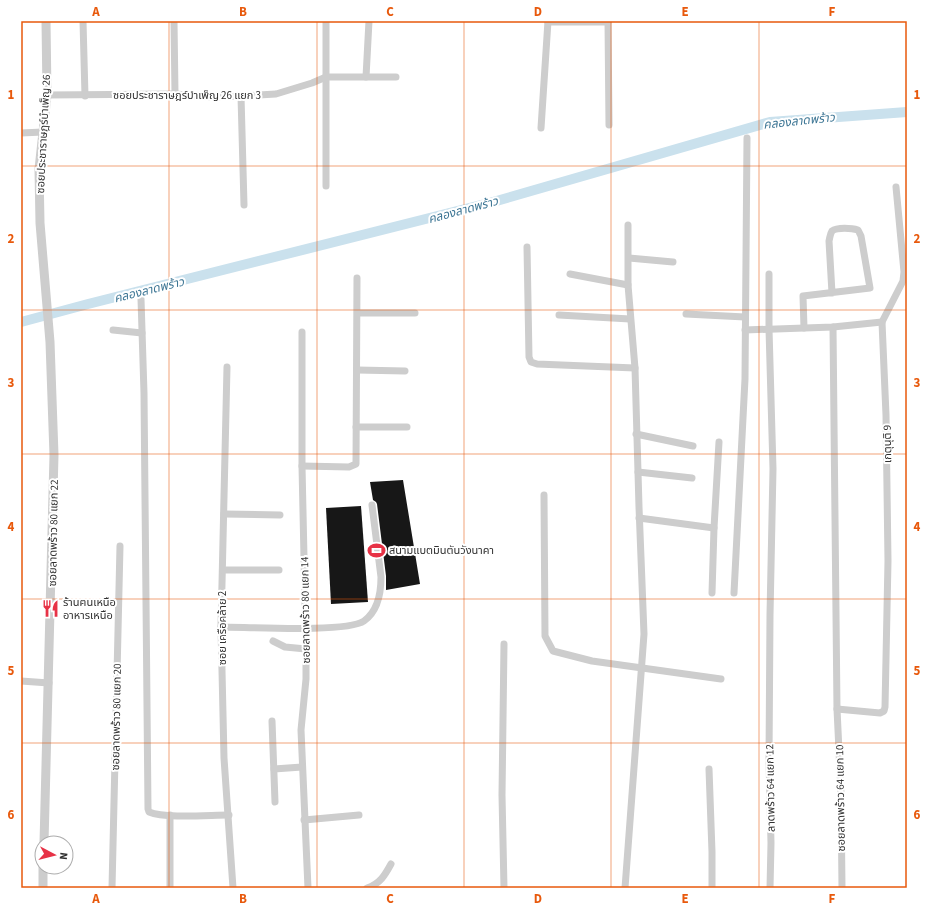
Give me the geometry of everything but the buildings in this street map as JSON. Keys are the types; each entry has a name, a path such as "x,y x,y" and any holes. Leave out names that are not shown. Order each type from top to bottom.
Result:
{"street":[{"name":"ซอยประชาราษฎร์บำเพ็ญ 26","path":"46,21 47,95 39,169 40,223 50,342"},
{"path":"83,21 85,96"},
{"path":"174,21 174,94"},
{"path":"326,21 326,186"},
{"path":"366,77 369,21"},
{"path":"541,128 548,21 608,21 609,125"},
{"name":"ซอยประชาราษฎร์บำเพ็ญ 26 แยก 3","path":"47,95 85,96 174,94 211,97 241,96 276,94 326,77 396,77"},
{"path":"241,96 244,205"},
{"path":"21,133 43,132"},
{"path":"734,593 745,379 747,138"},
{"name":"เกตุนุติ 9","path":"837,709 880,713 884,711 885,707 888,561 886,415 882,322 903,281 904,272 896,187"},
{"path":"625,888 644,634 636,434 635,368 628,285 628,224"},
{"path":"804,328 803,296 832,293 870,288 861,236 858,230 853,228 834,230 830,233 829,240 832,293"},
{"path":"527,247 529,357 531,362 537,364 635,368"},
{"path":"629,258 674,262"},
{"path":"570,274 628,285"},
{"name":"ลาดพร้าว 64 แยก 12","path":"769,274 773,469 769,689 771,843 770,888"},
{"path":"302,466 349,467 356,464 358,278"},
{"path":"141,299 144,409 148,809 149,812 152,813 170,816 229,815"},
{"path":"358,313 415,313"},
{"path":"559,314 630,319"},
{"path":"686,314 745,317"},
{"path":"745,330 833,327 882,322"},
{"name":"ซอยลาดพร้าว 64 แยก 10","path":"833,327 837,709 841,793 842,888"},
{"path":"113,330 142,333"},
{"name":"ซอยลาดพร้าว 80 แยก 14","path":"302,332 302,466 306,679 301,730 308,888"},
{"name":"ซอยลาดพร้าว 80 แยก 22","path":"44,835 54,455 50,342"},
{"name":"ซอย เครือคล้าย 2","path":"227,367 221,627 222,723 233,888"},
{"path":"357,370 405,371"},
{"path":"356,427 407,427"},
{"path":"636,434 693,446"},
{"path":"712,593 719,442"},
{"path":"638,472 692,478"},
{"path":"544,495 545,636 553,651 592,661 720,679"},
{"path":"221,627 344,627 359,624 365,620 374,610 378,598 381,577 372,505"},
{"path":"224,514 280,515"},
{"path":"639,518 714,528"},
{"name":"ซอยลาดพร้าว 80 แยก 20","path":"112,888 120,546"},
{"path":"223,570 278,570"},
{"path":"273,641 285,647 306,648"},
{"path":"504,644 502,795 504,888"},
{"path":"21,681 49,683"},
{"path":"272,721 275,802"},
{"path":"274,770 302,767"},
{"path":"709,769 712,888"},
{"path":"304,820 359,815"},
{"path":"170,816 170,888"},
{"path":"367,888 377,884 383,878 391,864"},
{"path":"42,888 43,875"}],"waterway":[{"name":"คลองลาดพร้าว","path":"21,322 493,202 770,122 907,112"}],"place":[{"name":"สนามแบตมินตันวังนาคา","path":"376,550"},
{"name":"ร้านฅนเหนือ อาหารเหนือ","path":"50,608"}]}
